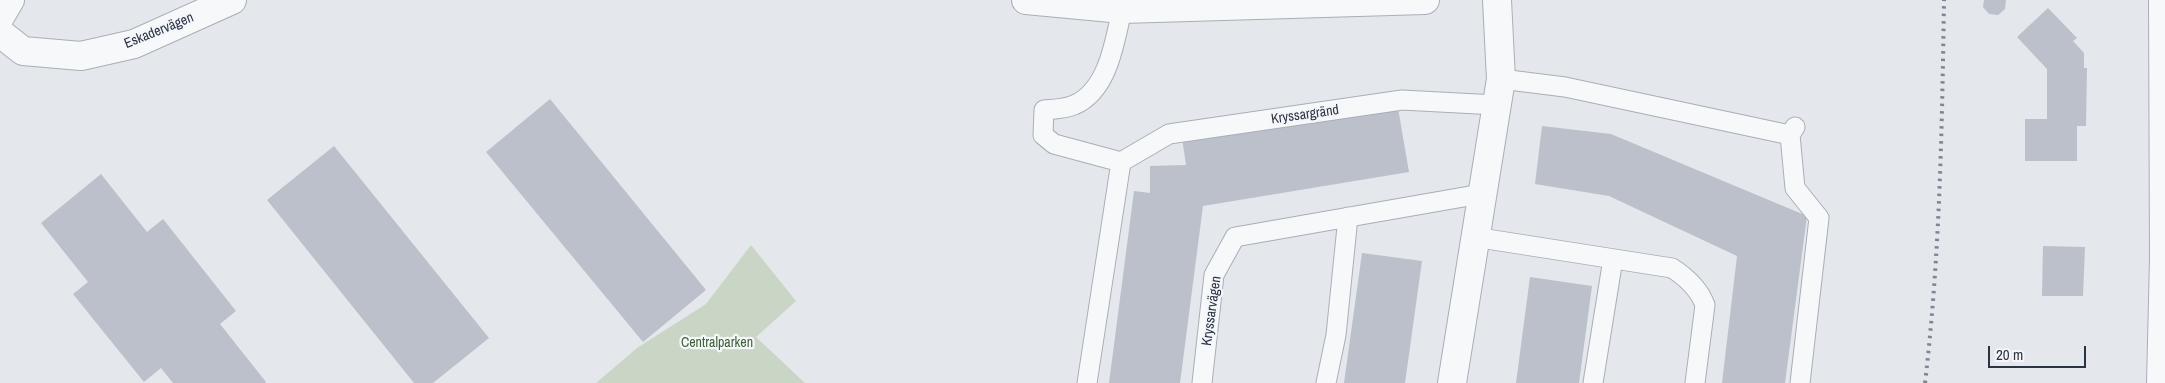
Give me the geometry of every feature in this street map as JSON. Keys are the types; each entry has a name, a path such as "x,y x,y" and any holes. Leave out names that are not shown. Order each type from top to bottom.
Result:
{"street":[{"path":"0,17 10,0"},
{"name":"Eskadervägen","path":"0,33 23,51 81,56 134,44 232,0"},
{"path":"1026,0 1122,9 1425,0"},
{"path":"1452,383 1498,92 1498,0"},
{"path":"2161,383 2164,258 2163,0"}],"lane":[{"path":"1087,383 1121,162 1054,144 1043,136 1044,110 1073,106 1091,96 1111,60 1122,9"},
{"name":"Kryssargränd","path":"1121,162 1169,134 1402,100 1565,87 1792,131 1795,188 1819,218 1800,383"},
{"name":"Kryssarvägen","path":"1202,383 1214,274 1235,237 1482,194"},
{"path":"1326,383 1336,336 1348,217"},
{"path":"1474,237 1672,268 1684,276 1701,295 1705,305 1695,383"},
{"path":"1593,383 1612,259"}],"green space":[{"name":"Centralparken","path":"751,245 796,301 756,337 805,383 596,383 637,348 706,304"}],"building":[{"path":"1984,0 2006,0 2005,9 1998,15 1989,14 1983,7"},
{"path":"2048,8 2077,38 2073,41 2084,53 2084,68 2087,68 2086,126 2077,126 2077,161 2025,161 2025,119 2047,119 2047,69 2017,37"},
{"path":"550,99 706,290 643,342 486,152"},
{"path":"1398,108 1409,172 1203,206 1180,383 1109,383 1134,191 1150,193 1150,166 1186,165 1182,138"},
{"path":"1542,126 1611,134 1807,216 1785,383 1722,383 1737,256 1609,196 1535,184"},
{"path":"334,146 489,338 433,383 414,383 267,200"},
{"path":"101,174 147,232 163,219 236,311 220,324 265,383 173,383 161,368 144,382 73,294 88,282 41,223"},
{"path":"2043,246 2085,247 2083,296 2042,296"},
{"path":"1362,253 1422,261 1405,383 1344,383"},
{"path":"1530,277 1592,286 1579,383 1516,383"}],"railway":[{"path":"1925,383 1937,240 1944,0"}]}
